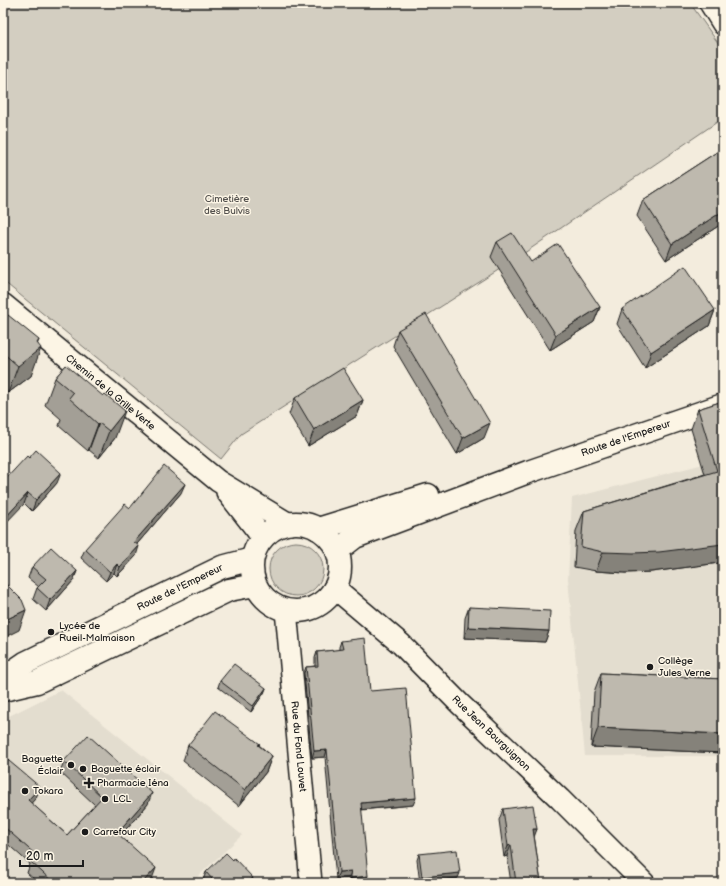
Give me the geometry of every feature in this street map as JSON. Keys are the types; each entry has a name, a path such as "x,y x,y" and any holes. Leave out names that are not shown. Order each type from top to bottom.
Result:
{"main road":[{"name":"Route de l'Empereur","path":"337,551 355,537 528,472 723,404"},
{"name":"Route de l'Empereur","path":"318,529 435,492 528,472"},
{"path":"289,524 304,524 318,529 330,539 337,551 340,564 339,578 333,590 324,600 313,607 300,611 286,610 273,604 255,586 252,574 252,559 263,538 275,528 289,524"},
{"name":"Route de l'Empereur","path":"3,678 25,663 222,567 252,559"},
{"path":"3,690 37,682 229,590 255,586"}],"street":[{"path":"710,3 723,24"},
{"name":"Chemin de la Grille Verte","path":"3,304 218,481 289,524"},
{"name":"Chemin de la Grille Verte","path":"218,481 263,538"},
{"name":"Rue Jean Bourguignon","path":"333,590 343,595 401,644 460,704 560,799 644,883"},
{"name":"Rue du Fond Louvet","path":"286,610 311,883"}],"shaded area":[{"name":"Collège Jules Verne","path":"723,459 723,756 585,756 568,579 572,498"},
{"path":"61,690 242,835 191,883 3,883 3,719"}],"green space":[{"name":"Cimetière des Bulvis","path":"3,3 690,3 723,50 723,118 514,260 241,434 221,459 3,281"},
{"path":"291,542 301,542 311,546 319,554 323,564 323,574 319,584 311,592 301,596 291,596 281,592 273,584 269,574 269,564 273,554 281,546"}],"building":[{"path":"723,148 723,211 672,244 643,200"},
{"path":"512,233 531,262 558,244 600,307 556,335 497,242"},
{"path":"685,266 715,310 651,352 622,309"},
{"path":"426,314 490,423 463,438 398,330"},
{"path":"8,315 39,340 37,343 41,348 18,366 3,353 3,318"},
{"path":"66,365 103,396 105,394 125,411 109,431 99,423 98,424 69,398 73,393 55,378"},
{"path":"343,368 363,400 314,430 295,398"},
{"path":"723,401 723,544 659,552 633,553 603,552 581,547 584,511 717,471 698,409"},
{"path":"36,450 61,473 36,500 28,493 3,520 3,482 27,456 29,458"},
{"path":"164,466 185,484 134,542 139,546 120,567 117,564 110,572 85,549 125,504 130,508"},
{"path":"51,547 77,571 50,600 37,588 46,579 32,567"},
{"path":"4,582 22,600 26,610 3,621 3,583"},
{"path":"469,607 550,611 549,631 468,627"},
{"path":"365,638 370,691 406,688 416,798 361,803 368,876 351,878 351,871 339,872 327,750 314,751 306,667 318,666 317,652 343,649 341,641"},
{"path":"234,664 266,688 253,706 220,681"},
{"path":"601,673 723,679 723,734 598,728"},
{"path":"215,711 260,744 258,745 272,756 245,790 188,745"},
{"path":"88,735 152,793 117,833 156,868 142,883 54,883 31,862 37,856 3,826 3,756 40,787 28,800 67,835 102,797 64,761"},
{"path":"533,805 537,829 533,829 541,883 516,883 511,845 508,846 503,809"},
{"path":"457,850 460,873 422,877 419,854"},
{"path":"226,853 233,860 234,858 253,878 247,883 212,883 210,881 212,879 206,872"},
{"path":"604,879 605,883 574,883"}],"place":[{"name":"Lycée de Rueil-Malmaison","path":"51,632"},
{"name":"Collège Jules Verne","path":"650,667"},
{"name":"Baguette Éclair","path":"71,765"},
{"name":"Baguette éclair","path":"83,769"},
{"name":"Pharmacie Iéna","path":"89,783"},
{"name":"Tokara","path":"25,791"},
{"name":"LCL","path":"105,799"},
{"name":"Carrefour City","path":"85,832"}]}
